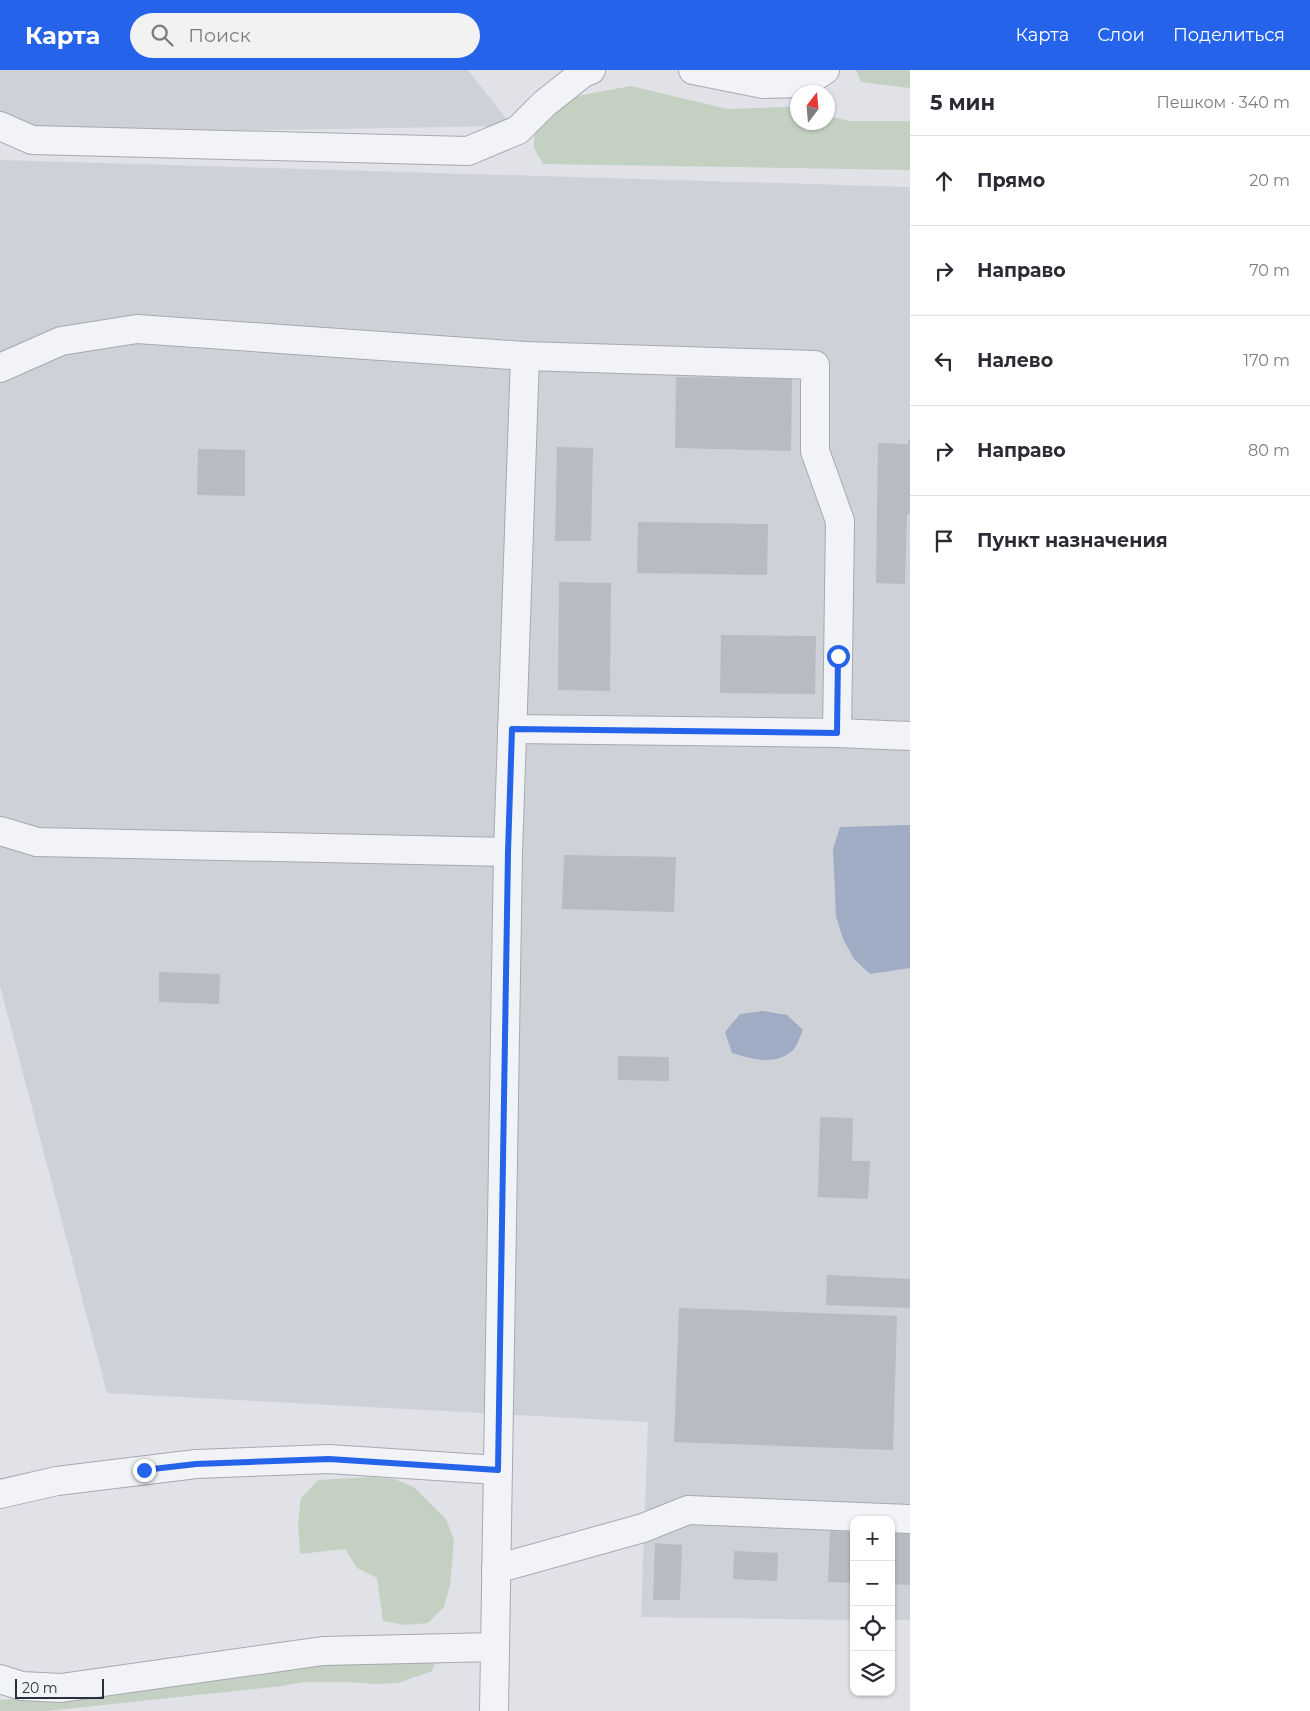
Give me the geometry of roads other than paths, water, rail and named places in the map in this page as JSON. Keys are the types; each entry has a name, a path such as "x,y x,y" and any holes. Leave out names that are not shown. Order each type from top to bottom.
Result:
{"lane":[{"path":"0,126 32,140 468,151 518,130 544,104 583,73 591,70"},
{"path":"693,70 763,84 804,83 825,70"},
{"path":"0,368 61,341 137,329 524,356 815,365 815,450 840,520 837,733"},
{"path":"494,1711 508,852 524,356"},
{"path":"512,729 837,733 910,736"},
{"path":"0,831 37,842 508,852"},
{"path":"0,1494 57,1481 196,1464 329,1459 498,1470"},
{"path":"496,1569 643,1528 688,1510 910,1519"},
{"path":"0,1679 22,1686 61,1688 323,1651 494,1647"}],"water":[{"path":"910,825 910,968 870,974 854,959 843,939 836,916 833,849 840,827"},
{"path":"763,1011 787,1015 803,1030 794,1049 785,1056 770,1060 755,1059 732,1053 725,1032 740,1014"}]}
